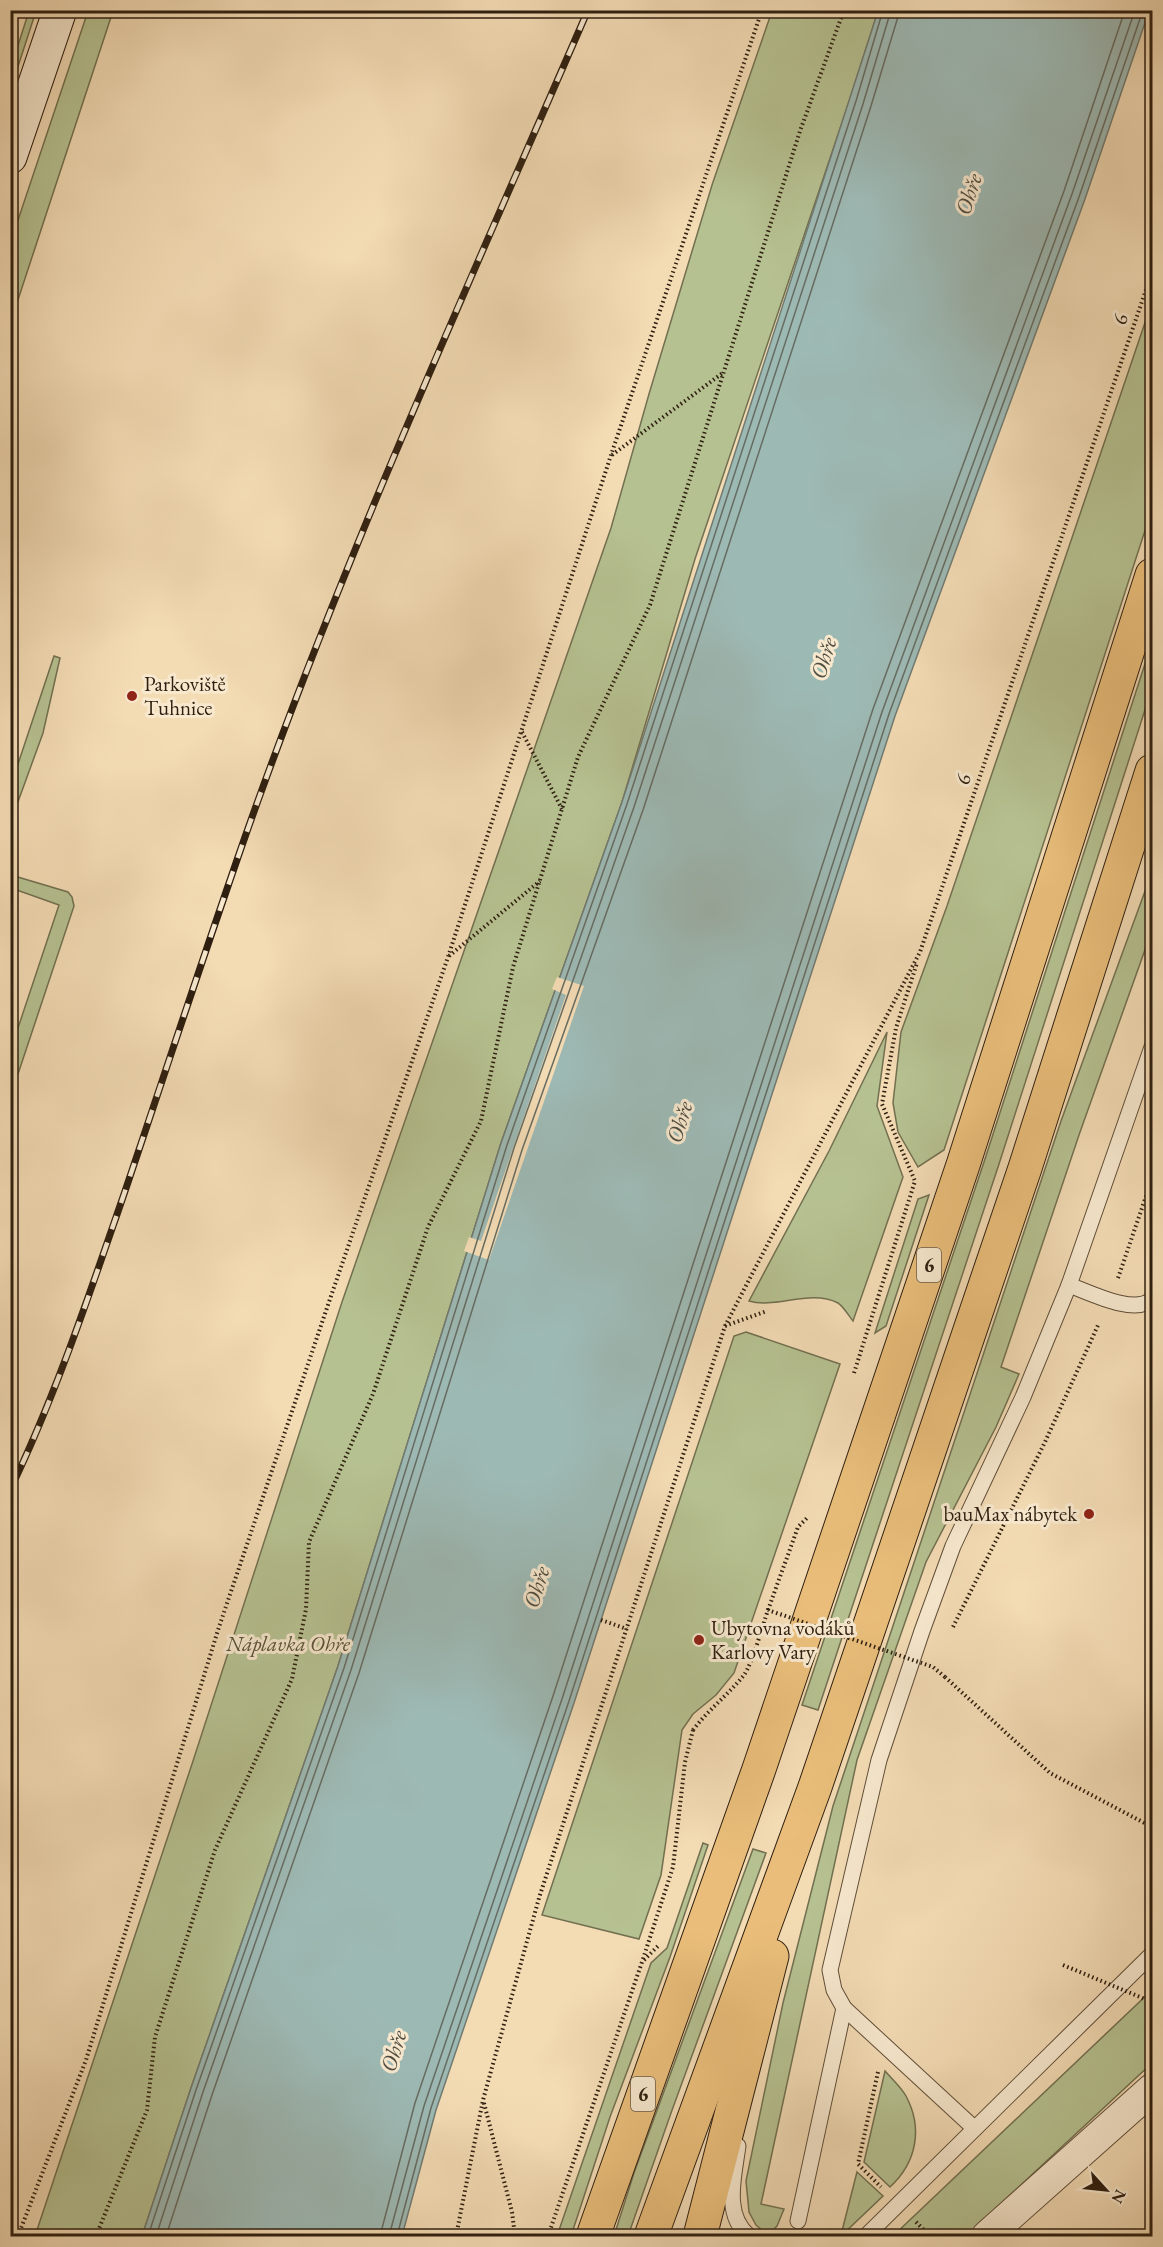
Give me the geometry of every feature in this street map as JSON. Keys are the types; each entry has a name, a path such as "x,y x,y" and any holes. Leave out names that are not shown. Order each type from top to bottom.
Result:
{"highway":[{"name":"6","path":"593,2236 759,1769 963,1165 1152,575"},
{"path":"651,2236 815,1787 1029,1157 1152,771"},
{"path":"700,2236 757,2023 815,1787"}],"street":[{"path":"10,158 60,10"},
{"path":"987,2236 1152,2089"}],"lane":[{"path":"974,2128 844,2008 834,1990 830,1970 879,1760 922,1630 954,1546 1023,1397 1069,1285 1152,1047"},
{"path":"1069,1285 1110,1300 1137,1306 1150,1302 1152,1299"},
{"path":"866,2236 1152,1954"},
{"path":"798,2220 844,2008"},
{"path":"749,2236 739,2228 732,2206 734,2172 757,2023"}],"path":[{"path":"18,2236 86,2060 218,1630 448,957 611,455 762,10"},
{"path":"96,2236 147,2110 155,2037 215,1850 292,1679 306,1609 309,1542 373,1394 428,1227 481,1121 513,967 578,757 650,605 800,131 844,10"},
{"name":"6","path":"456,2236 483,2100 539,1898 725,1326 920,952 1152,272"},
{"path":"611,455 724,372"},
{"path":"521,731 562,809"},
{"path":"448,957 540,881"},
{"path":"852,1381 915,1181 882,1104 896,1028 920,952"},
{"path":"949,1635 1045,1442 1110,1300 1152,1179"},
{"path":"725,1326 767,1311"},
{"path":"548,2236 673,1867 685,1762 693,1730 746,1673 798,1527 810,1514 812,1523"},
{"path":"782,1619 786,1608"},
{"path":"768,1610 933,1667 1050,1773 1152,1827"},
{"path":"601,1620 627,1629"},
{"path":"933,1667 938,1657"},
{"path":"642,1962 659,1945"},
{"path":"1063,1965 1152,2001"},
{"path":"883,2045 858,2164 930,2236"},
{"path":"483,2100 512,2212 515,2236"}],"green space":[{"path":"29,11 36,11 11,88 11,67"},
{"path":"88,11 113,11 11,321 11,241"},
{"name":"Náplavka Ohře","path":"772,11 878,11 695,559 622,802 501,1143 338,1666 142,2236 35,2236 342,1302 611,528 712,185"},
{"path":"1152,302 1152,509 944,1150 918,1167 898,1132 893,1103 901,1032 947,906"},
{"path":"1152,642 1152,688 999,1164 818,1710 802,1705 985,1159"},
{"path":"54,656 60,658 43,733 11,821 11,785"},
{"path":"1152,872 1152,930 1079,1135 1001,1367 1019,1374 996,1427 926,1562 857,1760 761,2204 784,2209 777,2226 772,2231 763,2231 756,2225 749,2212 746,2181 783,2003 833,1806 1061,1121"},
{"path":"11,875 68,892 74,906 11,1095 11,1049 59,905 11,888"},
{"path":"887,1032 877,1106 903,1177 853,1321 840,1304 827,1299 804,1298 770,1303 749,1301 829,1151"},
{"path":"929,1195 886,1326 875,1333 918,1199"},
{"path":"746,1332 840,1364 734,1673 716,1695 693,1714 682,1730 661,1875 639,1939 542,1915 734,1336"},
{"path":"703,1843 708,1845 670,1957 610,2117 571,2236 557,2236 651,1963 667,1948"},
{"path":"753,1849 766,1853 628,2236 614,2236 634,2173"},
{"path":"1152,1990 1152,2063 966,2236 893,2236"},
{"path":"885,2071 906,2096 916,2132 906,2167 890,2187 864,2162"},
{"path":"857,2172 883,2196 841,2236 842,2231"}],"water":[{"name":"Ohře","path":"878,11 1149,11 1085,199 895,716 574,1703 436,2110 402,2236 142,2236 338,1666 501,1143 622,802"}],"pier":[{"path":"557,977 584,986 489,1260 464,1251 469,1237 481,1241 566,995 552,989"}],"railway":[{"path":"10,1490 42,1419 83,1310 283,732 409,421 588,10"}],"place":[{"name":"Parkoviště Tuhnice","path":"132,696"},
{"name":"bauMax nábytek","path":"1089,1514"},
{"name":"Ubytovna vodáků Karlovy Vary","path":"699,1640"}]}
